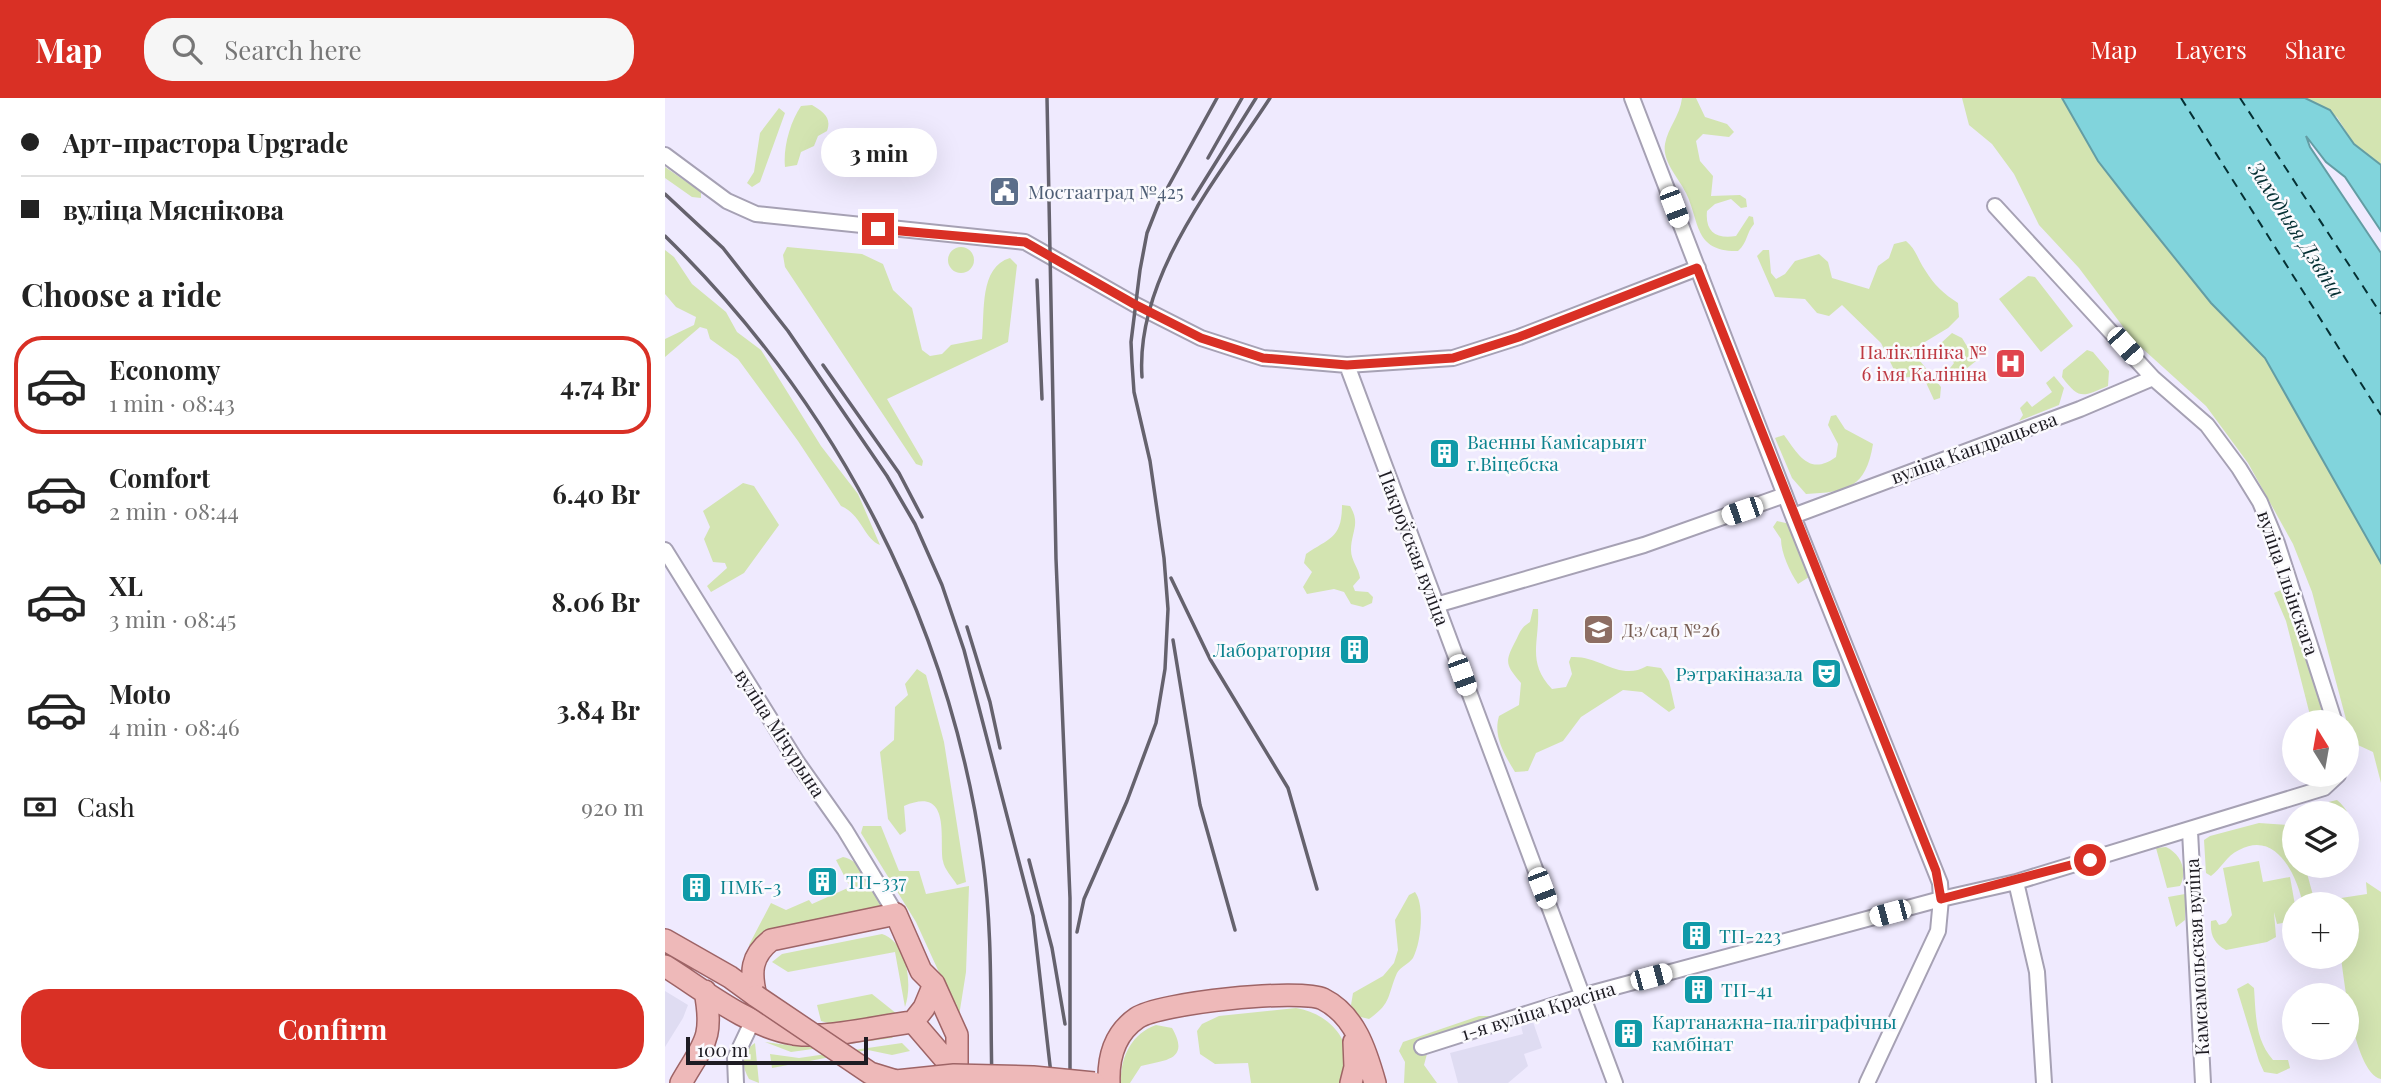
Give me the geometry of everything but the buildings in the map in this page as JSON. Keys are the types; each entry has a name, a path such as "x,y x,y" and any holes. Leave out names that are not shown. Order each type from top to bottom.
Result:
{"main road":[{"path":"756,996 753,967 756,954 771,940 896,914 957,1035 957,1078"},
{"path":"674,944 870,1073 889,1082 954,1075 1033,1077 1094,1083"},
{"path":"665,966 753,1020 786,1032 809,1035 913,1022 924,1008 928,978"},
{"path":"681,1083 709,1035 705,991"},
{"path":"1109,1083 1108,1065 1120,1036 1139,1016 1155,1010 1302,994 1322,999 1339,1011 1354,1029 1363,1043 1374,1083"},
{"path":"913,1022 957,1078"},
{"path":"1351,1083 1355,1067 1354,1029"}],"street":[{"path":"1632,98 1793,516 1936,871 1941,899 1938,931 1867,1083"},
{"path":"665,155 727,201 756,214 1025,242 1134,304 1201,338 1263,358 1347,365 1453,358 1519,337 1697,268"},
{"name":"вуліца Ільінскага","path":"1994,206 2153,378 2207,425 2260,502 2277,543 2331,710"},
{"name":"Пакроўская вуліца","path":"1347,365 1615,1083"},
{"name":"вуліца Кандрацьева","path":"1793,516 2080,409 2153,378"},
{"path":"1436,605 1644,545 1785,495"},
{"name":"вуліца Мічурына","path":"665,550 797,762 845,830 896,914"},
{"name":"1-я вуліца Красіна","path":"1422,1048 1583,996 1941,899 2016,882 2324,788"},
{"name":"Камсамольская вуліца","path":"2190,831 2203,1083"},
{"path":"2016,882 2037,972 2044,1083"},
{"path":"736,1083 735,1058 753,1020"}],"shaded area":[{"path":"665,991 688,1005 665,1047"},
{"path":"1533,1022 1542,1048 1524,1054 1528,1066 1508,1083 1458,1083 1450,1053 1523,1034 1521,1026"}],"green space":[{"path":"1682,98 1696,98 1705,117 1727,124 1734,132 1729,137 1703,134 1696,141 1700,161 1713,176 1711,196 1740,195 1746,199 1747,207 1741,208 1731,199 1715,204 1707,211 1710,229 1718,235 1736,236 1749,216 1753,217 1754,224 1738,251 1724,250 1706,241 1686,193 1666,157 1665,144"},
{"path":"1962,98 2062,98 2098,161 2133,206 2211,303 2265,358 2381,563 2381,783 2373,752 2359,746 2359,710 2344,710 2312,592 2293,544 2248,463 2206,406 2133,340 2079,268 2039,225 2014,174 1992,144 1969,125"},
{"path":"2305,98 2381,98 2381,165 2354,144 2337,117"},
{"path":"812,105 827,118 827,131 818,136 814,146 801,152 797,165 785,167 786,144 794,120 801,106"},
{"path":"779,108 785,113 760,182 752,187 747,183 754,172 760,133"},
{"path":"665,167 701,192 701,198 692,197 665,178"},
{"path":"1906,241 1936,285 1958,303 1959,317 1948,328 1915,348 1916,356 1941,387 1940,398 1934,400 1923,376 1898,378 1881,343 1842,305 1829,316 1817,313 1805,299 1775,297 1757,256 1763,250 1769,250 1771,273 1776,279 1785,274 1795,261 1819,254 1828,262 1832,278 1869,289 1878,266 1889,258 1894,244"},
{"path":"787,247 862,254 883,264 893,290 912,308 922,350 930,356 942,354 951,345 982,339 988,280 1000,263 1010,258 1017,265 1008,342 887,399 923,461 922,466 916,464 785,267 783,255"},
{"path":"961,247 970,251 974,260 970,269 961,273 952,269 948,260 952,251"},
{"path":"665,250 674,257 692,284 726,312 737,332 761,350 821,446 858,494 880,545 870,538 854,515 841,506 738,359 710,339 707,329 700,327 665,357 665,339 694,325 696,317 676,307 665,294"},
{"path":"2028,276 2035,277 2073,326 2041,352 1999,299"},
{"path":"1952,333 1962,338 1976,361 1956,377 1947,372 1954,363 1940,344"},
{"path":"2087,350 2093,352 2109,371 2108,386 2082,394 2073,390 2062,377 2063,370"},
{"path":"2054,376 2064,388 2059,405 2019,421 2023,415 2020,408 2027,401 2032,407 2052,392 2046,383"},
{"path":"1836,415 1845,429 1873,444 1870,459 1860,479 1852,485 1833,492 1806,494 1792,478 1775,438 1784,435 1800,456 1812,464 1827,462 1836,457 1838,444 1828,425 1831,416"},
{"path":"743,483 754,486 779,525 744,573 711,592 707,586 727,568 725,563 713,562 704,539 710,527 703,511"},
{"path":"1342,505 1350,506 1355,518 1351,550 1360,578 1353,586 1355,591 1368,592 1373,597 1372,603 1363,607 1351,604 1344,592 1334,589 1307,594 1303,587 1312,572 1304,563 1306,554 1337,531"},
{"path":"1777,521 1790,524 1809,577 1798,584 1786,562 1781,539 1773,527"},
{"path":"2283,589 2291,605 2305,657 2327,710 2309,710 2286,621 2274,593"},
{"path":"1533,609 1538,609 1536,651 1539,669 1552,689 1566,687 1572,674 1569,662 1571,657 1581,657 1619,670 1637,670 1647,666 1661,668 1669,681 1675,708 1669,712 1642,692 1623,690 1581,717 1563,741 1536,753 1528,771 1515,772 1497,731 1499,716 1519,705 1521,683 1510,668 1508,660 1520,632 1530,622"},
{"path":"917,669 926,675 944,742 966,882 957,885 944,864 942,828 936,808 930,803 919,801 904,806 906,831 900,835 888,819 880,752 894,740 895,707 908,695 905,684"},
{"path":"2259,823 2282,825 2282,858 2274,850 2252,845 2231,856 2211,876 2206,873 2204,840"},
{"path":"863,826 881,826 899,871 919,871 926,894 969,886 966,972 959,1016 916,922 861,833"},
{"path":"2166,847 2176,854 2182,863 2180,886 2167,888 2156,848"},
{"path":"843,857 857,864 875,886 880,909 764,932 752,947 749,945 771,903 786,910 809,900 812,904 850,887 836,860"},
{"path":"2259,861 2263,882 2290,878 2293,892 2282,892 2282,923 2277,924 2274,912 2276,937 2267,942 2226,950 2218,944 2212,934 2211,921 2216,920 2219,925 2226,923 2232,915 2223,868"},
{"path":"2294,878 2308,878 2312,892 2300,892"},
{"path":"2366,882 2381,892 2381,1079 2372,1073 2359,1048 2359,983 2345,983 2343,969 2359,969 2359,895 2367,894"},
{"path":"1415,892 1420,906 1421,924 1413,958 1397,973 1382,1008 1369,1019 1357,1016 1351,1005 1353,993 1383,976 1394,963 1398,950 1395,920 1409,895"},
{"path":"2185,894 2185,920 2176,927 2168,897"},
{"path":"882,934 897,946 906,965 908,987 905,1007 895,952 788,972 772,962 782,954"},
{"path":"2248,983 2254,988 2257,1027 2263,1044 2273,1060 2288,1060 2290,1068 2277,1074 2264,1072 2237,989"},
{"path":"872,994 897,1014 832,1024 821,1021 817,1005"},
{"path":"1296,1008 1321,1017 1339,1034 1347,1057 1340,1083 1251,1083 1248,1063 1215,1064 1200,1054 1197,1031 1202,1024 1219,1016"},
{"path":"1479,1016 1495,1016 1494,1024 1430,1043 1424,1065 1437,1083 1404,1083 1405,1062 1399,1051 1403,1042"},
{"path":"1156,1025 1172,1028 1177,1039 1177,1053 1166,1060 1141,1066 1130,1083 1121,1083 1125,1056 1129,1048 1140,1034"},
{"path":"896,1033 892,1038 791,1052 765,1042 794,1046"},
{"path":"755,1043 759,1083 749,1079 744,1064 747,1050"},
{"path":"902,1043 910,1051 892,1055 868,1050 772,1068 770,1054 799,1058"}],"water":[{"name":"Заходняя Дзвіна","path":"2062,98 2305,98 2330,110 2354,144 2381,165 2381,231 2345,177 2326,162 2306,136 2310,147 2381,253 2381,563 2265,358 2211,303 2133,206 2098,161"}],"ferry route":[{"path":"2181,98 2381,415"},
{"path":"2240,98 2381,314"}],"railway":[{"path":"1047,98 1056,559 1070,898 1070,1083"},
{"path":"1077,932 1084,899 1127,801 1156,723 1165,669 1168,609 1164,558 1150,461 1134,392 1132,363 1131,342 1140,270 1147,233 1158,205 1217,98"},
{"path":"1208,158 1242,98"},
{"path":"1193,199 1256,98"},
{"path":"1142,377 1143,339 1152,302 1166,265 1205,195 1270,98"},
{"path":"665,194 723,248 788,331 887,476 915,524 942,585 964,650 1033,916 1052,1083"},
{"path":"665,236 727,301 783,371 833,445 876,522 913,603 944,686 967,772 983,861 990,944 992,1083"},
{"path":"1037,280 1042,399"},
{"path":"823,365 899,473 922,517"},
{"path":"1171,578 1210,659 1288,788 1317,889"},
{"path":"967,627 990,702 1000,748"},
{"path":"1173,640 1200,805 1235,930"},
{"path":"1029,860 1052,948 1065,1024"}],"place":[{"name":"Мостаатрад №425","path":"1005,192"},
{"name":"Паліклініка № 6 імя Калініна","path":"2010,363"},
{"name":"Ваенны Камісарыят г.Віцебска","path":"1444,453"},
{"name":"Дз/сад №26","path":"1599,630"},
{"name":"Лаборатория","path":"1354,650"},
{"name":"Рэтракіназала","path":"1826,674"},
{"name":"ТП-337","path":"823,882"},
{"name":"ПМК-3","path":"697,887"},
{"name":"ТП-223","path":"1696,936"},
{"name":"ТП-41","path":"1698,990"},
{"name":"Картанажна-паліграфічны камбінат","path":"1629,1033"}],"route":[{"path":"878,229 1025,242 1090,276 1134,304 1201,338 1263,358 1347,365 1453,358 1519,337 1697,268 1725,333 1820,585 1936,871 1941,899 2016,882 2090,860"}]}
